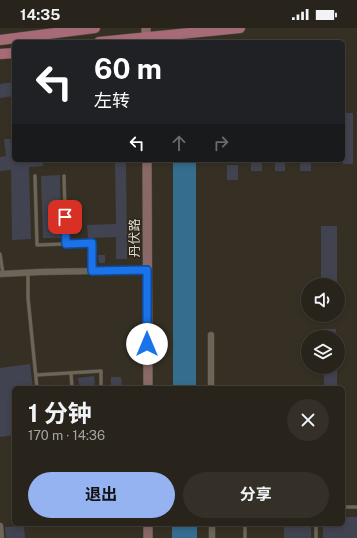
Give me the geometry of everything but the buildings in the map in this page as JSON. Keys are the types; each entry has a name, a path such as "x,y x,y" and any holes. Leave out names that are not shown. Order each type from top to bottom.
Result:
{"main road":[{"path":"0,40 94,28"},
{"path":"112,40 146,35 218,32 240,28"},
{"path":"0,54 12,53"},
{"name":"丹伏路","path":"147,162 148,386"},
{"path":"148,526 148,538"}],"street":[{"path":"1,274 28,272 147,270"},
{"path":"211,335 211,386"},
{"path":"0,526 1,538"},
{"path":"212,526 212,538"}],"lane":[{"path":"35,176 36,245 92,243 92,271"},
{"path":"64,176 66,244"},
{"path":"0,254 1,274"},
{"path":"28,272 28,298 37,386"},
{"path":"36,375 101,371 101,386"},
{"path":"71,373 72,386"},
{"path":"345,507 357,507"},
{"path":"245,526 246,538"},
{"path":"316,526 316,538"}],"water":[{"path":"173,162 196,162 196,386 173,386"},
{"path":"172,526 197,526 197,538 172,538"}],"route":[{"path":"65,217 66,244 92,243 92,271 147,270 147,344"}]}
